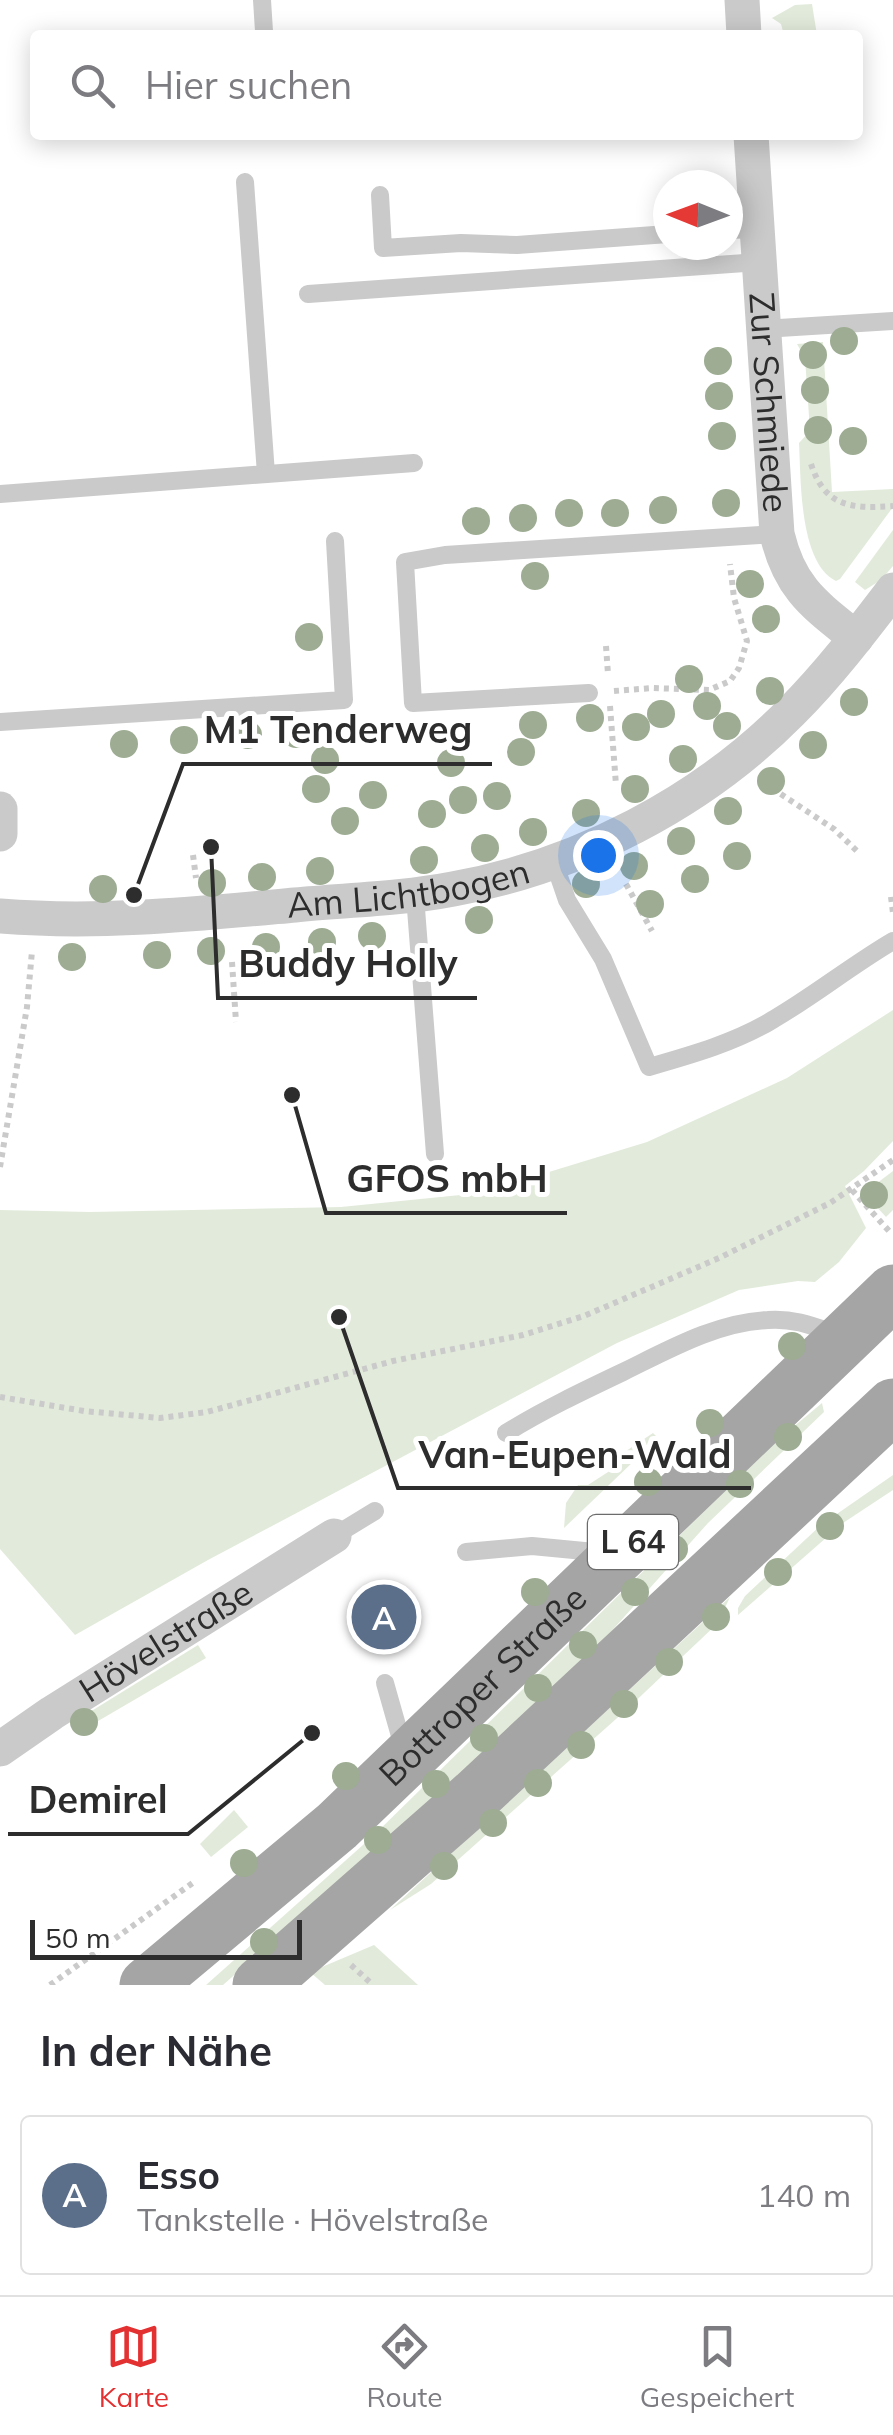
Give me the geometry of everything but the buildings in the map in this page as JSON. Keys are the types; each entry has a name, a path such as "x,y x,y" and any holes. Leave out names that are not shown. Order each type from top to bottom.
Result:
{"main road":[{"name":"Bottroper Straße","path":"147,1985 337,1826 893,1292"},
{"path":"662,1622 688,1558 857,1392 846,1337"},
{"name":"L 64","path":"278,1980 893,1406"}],"street":[{"path":"742,0 744,30"},
{"name":"Zur Schmiede","path":"751,140 748,240 763,328 777,534 788,569 805,597 856,638"},
{"name":"Am Lichtbogen","path":"17,917 144,919 415,896 481,884 554,862 638,824 734,763 791,713 893,590"},
{"path":"0,809 0,834"},
{"name":"Hövelstraße","path":"0,1749 334,1536"}],"lane":[{"path":"262,0 264,30"},
{"path":"245,182 266,474"},
{"path":"380,195 384,248 461,243 517,245 653,235"},
{"path":"308,294 748,240"},
{"path":"763,328 893,321"},
{"path":"0,494 414,463"},
{"path":"588,693 413,703 405,562 445,555 777,534"},
{"path":"0,722 344,700 334,541"},
{"path":"554,862 567,900 603,959 649,1067 688,1056 772,1020 893,941"},
{"path":"415,896 435,1154"},
{"path":"506,1433 583,1390 737,1324 798,1320 846,1337"},
{"path":"334,1536 375,1510"},
{"path":"466,1552 532,1546 620,1555"},
{"path":"385,1683 406,1758"}],"path":[{"path":"809,458 817,482 830,498 893,506"},
{"path":"609,691 709,690 727,684 734,676 747,641 731,584 729,538"},
{"path":"606,646 616,785"},
{"path":"734,763 834,829 860,853"},
{"path":"193,854 196,872"},
{"path":"626,884 652,931"},
{"path":"892,897 893,912"},
{"path":"0,1168 26,1006 17,917"},
{"path":"232,962 236,1022"},
{"path":"0,1396 84,1411 160,1418 230,1408 344,1372 523,1335 584,1316 719,1258 852,1190 893,1160"},
{"path":"852,1190 889,1231"},
{"path":"50,1985 204,1877"}],"green space":[{"path":"812,4 816,30 783,30 772,18 795,5"},
{"path":"823,342 832,492 893,489 893,507 836,581 815,557 804,519 800,477 799,443 810,431 805,358 797,344"},
{"path":"893,530 893,566 865,590 855,582"},
{"path":"893,1010 893,1141 845,1186 866,1228 839,1262 815,1282 739,1290 617,1343 75,1635 0,1549 0,1210 341,1207 480,1193 647,1142 787,1078"},
{"path":"893,1171 893,1210 886,1217 864,1193"},
{"path":"822,1403 824,1412 708,1523 575,1672 223,1985 206,1985 373,1836 774,1443"},
{"path":"653,1433 658,1438 564,1528 566,1503 578,1485 588,1485 625,1461 626,1451"},
{"path":"893,1475 893,1490 843,1523 738,1615 745,1596 821,1525"},
{"path":"730,1597 718,1623 625,1711 431,1884 390,1910"},
{"path":"198,1645 206,1658 75,1731 77,1720"},
{"path":"234,1810 248,1827 211,1857 200,1844"},
{"path":"374,1945 418,1985 325,1985 310,1972"}],"place":[{"name":"Buddy Holly","path":"211,847"},
{"name":"M1 Tenderweg","path":"134,895"},
{"name":"GFOS mbH","path":"292,1095"},
{"name":"Van-Eupen-Wald","path":"339,1317"},
{"name":"Esso","path":"384,1617"},
{"name":"Demirel","path":"312,1733"}]}
